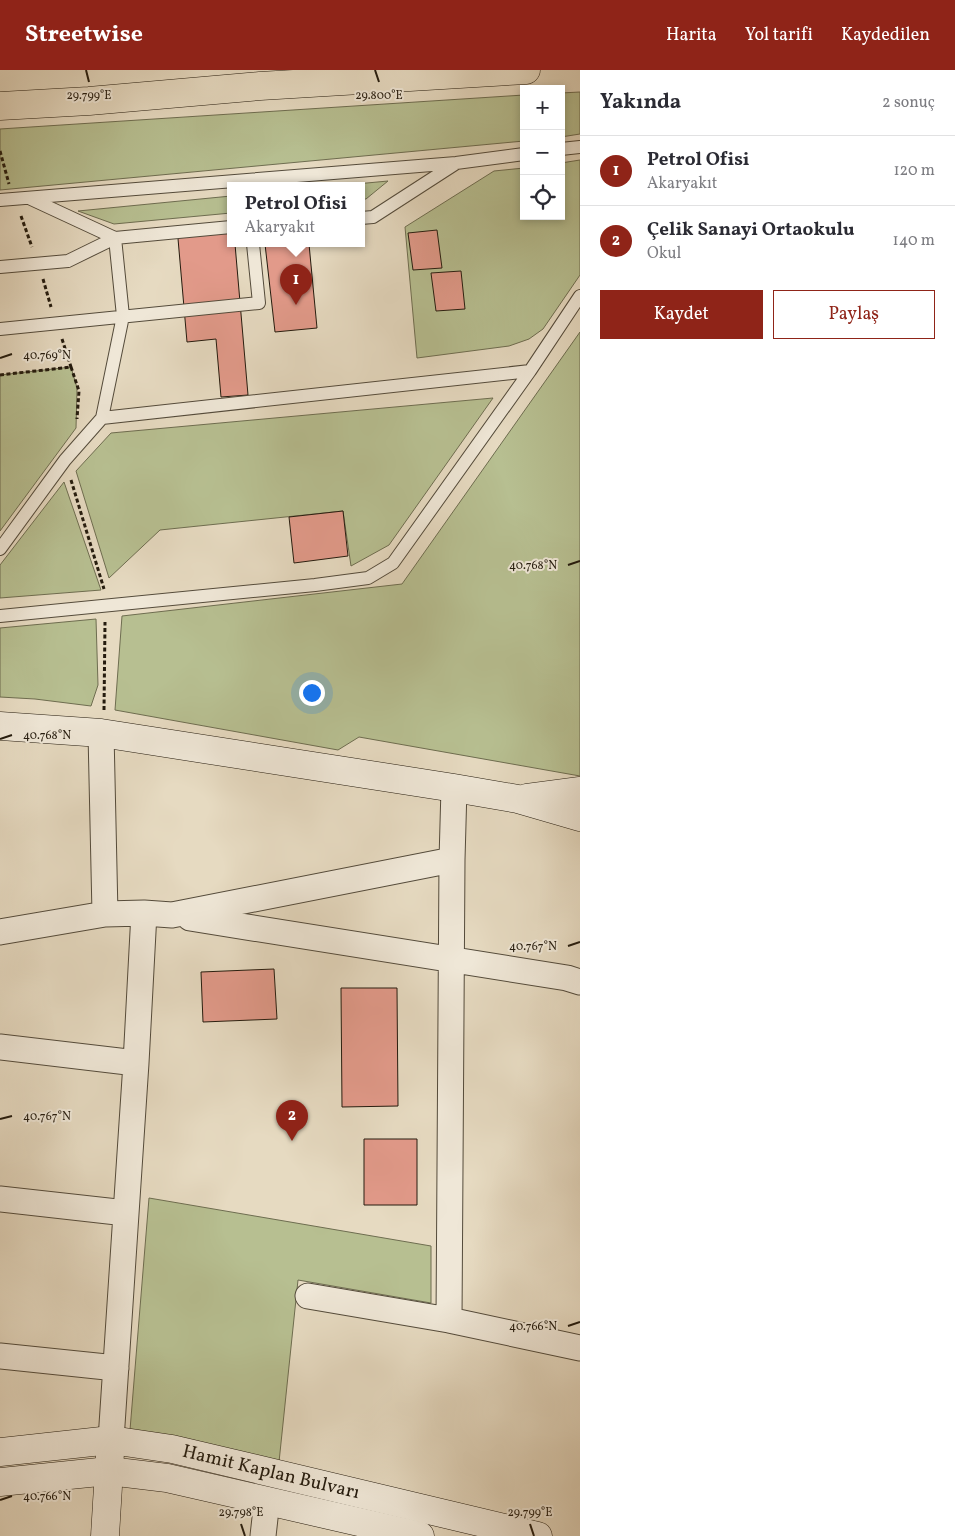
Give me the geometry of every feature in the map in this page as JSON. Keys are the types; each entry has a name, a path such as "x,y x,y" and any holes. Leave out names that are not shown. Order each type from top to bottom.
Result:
{"highway":[{"path":"0,106 89,101 260,86 526,70"}],"main road":[{"path":"0,726 101,733 454,788 518,799 580,818"},
{"path":"518,799 580,790"},
{"path":"105,1536 111,1440"},
{"name":"Hamit Kaplan Bulvarı","path":"0,1452 111,1440 172,1449 538,1536"},
{"name":"Hamit Kaplan Bulvarı","path":"0,1482 109,1470 167,1478 267,1500 393,1533 420,1536"}],"street":[{"path":"101,733 105,914"},
{"path":"450,1320 451,959 454,788"},
{"path":"172,915 452,860"},
{"path":"111,1440 144,913"},
{"path":"0,932 105,914 144,913 172,915 567,978 580,982"},
{"path":"0,1047 136,1063"},
{"path":"0,1199 126,1213"},
{"path":"308,1296 450,1320 580,1348"},
{"path":"0,1356 116,1368"},
{"path":"263,1536 267,1500"}],"lane":[{"path":"565,149 580,147"},
{"path":"0,200 456,163 520,155"},
{"path":"365,218 373,217 456,163"},
{"path":"29,198 115,238"},
{"path":"0,267 68,261 115,238 227,227"},
{"path":"0,549 65,460 102,418 123,316 115,238"},
{"path":"0,329 259,303 253,247"},
{"path":"0,616 315,585 368,578 393,563 580,296"},
{"path":"102,418 530,370"}],"path":[{"path":"0,374 71,367 79,391 76,428 65,460 109,605 105,618 104,703 101,733"}],"green space":[{"path":"580,92 580,134 565,136 565,93"},
{"path":"520,95 520,141 0,190 0,129"},
{"path":"580,160 580,275 543,329 529,339 509,346 417,358 405,227 494,171 520,168 520,220 565,220 565,162"},
{"path":"388,181 366,199 365,183"},
{"path":"227,196 227,213 114,224 78,211"},
{"path":"580,332 580,776 359,737 338,750 115,710 122,616 402,584"},
{"path":"71,367 77,388 76,428 0,531 0,375"},
{"path":"493,398 389,545 351,566 343,511 160,530 109,578 76,471 111,433"},
{"path":"64,482 101,590 0,598 0,565"},
{"path":"96,619 98,685 91,706 0,697 0,628"},
{"path":"149,1198 431,1246 431,1303 298,1280 279,1462 130,1430"}],"building":[{"path":"227,223 227,247 235,247 248,395 221,397 216,339 187,342 177,227"},
{"path":"437,230 442,268 413,270 408,233"},
{"path":"265,247 309,247 317,328 275,332"},
{"path":"461,271 465,309 436,311 431,273"},
{"path":"343,511 348,556 294,563 289,517"},
{"path":"274,969 277,1019 203,1022 201,972"},
{"path":"341,988 397,988 398,1106 342,1107"},
{"path":"364,1139 417,1139 417,1205 364,1205"}],"place":[{"name":"Petrol Ofisi","path":"296,305"},
{"name":"Çelik Sanayi Ortaokulu","path":"292,1141"}]}
